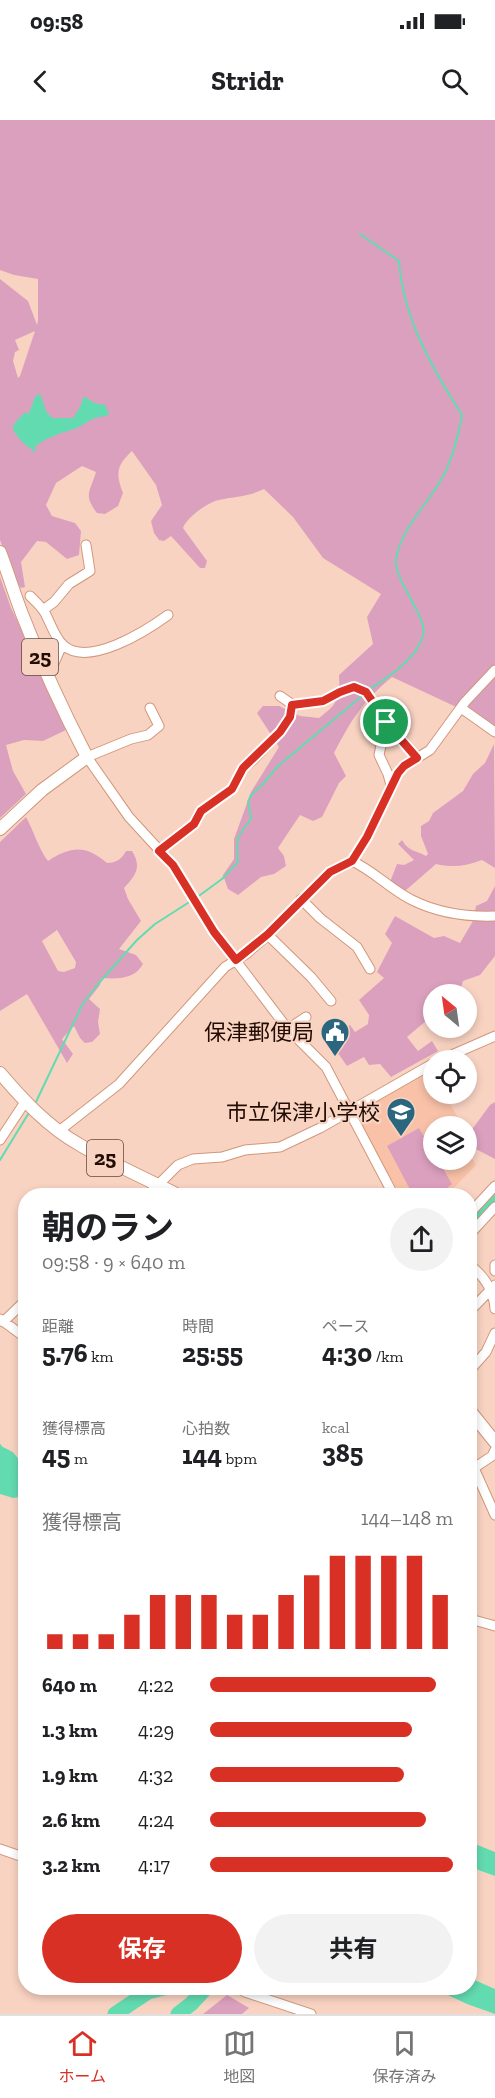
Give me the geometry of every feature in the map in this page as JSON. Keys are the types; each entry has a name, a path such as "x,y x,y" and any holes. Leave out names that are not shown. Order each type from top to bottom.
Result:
{"main road":[{"name":"25","path":"0,552 61,708 87,757"},
{"path":"0,829 42,790 87,757"},
{"name":"25","path":"0,1073 30,1106 79,1145 165,1188"},
{"path":"477,1420 495,1442"}],"street":[{"path":"43,610 54,602 69,584 90,571 86,545"},
{"path":"30,596 43,610 62,645 73,651 88,653 144,632 168,615"},
{"path":"48,677 62,645"},
{"path":"59,1131 119,1084 225,967 268,934 330,872 352,861 367,837 391,785 404,766 430,750 461,708 495,670"},
{"path":"280,696 292,705 323,701 354,687 366,692 386,722 417,758"},
{"path":"159,851 194,824 201,811 232,789 243,768 280,732 290,717 292,705"},
{"path":"150,708 159,726 148,735 131,738 87,757 129,817 173,865 236,960 288,1029 326,1067 390,1188"},
{"path":"461,708 495,732"},
{"path":"386,722 380,755 391,785"},
{"path":"352,861 362,865 411,900 440,911 464,916 495,916"},
{"path":"301,899 357,948 370,969"},
{"path":"268,934 312,977 331,1001"},
{"path":"288,1029 306,1017"},
{"path":"463,1050 495,1036"},
{"path":"154,1188 178,1165 193,1159 222,1156 245,1150 280,1147 320,1128 423,1070"},
{"path":"0,1140 30,1106"},
{"path":"477,1205 495,1186"},
{"path":"477,1226 495,1207"},
{"path":"495,1265 495,1271"},
{"path":"477,1271 493,1288 495,1309"},
{"path":"477,1304 493,1288"},
{"path":"18,1307 2,1321 18,1332"},
{"path":"477,1362 486,1352 495,1333"},
{"path":"477,1464 492,1456 495,1450"},
{"path":"477,1477 495,1515"},
{"path":"477,1621 495,1626"},
{"path":"0,1849 18,1855"},
{"path":"254,1995 311,2014"}],"shaded area":[{"path":"0,120 495,120 495,729 482,719 392,677 358,712 334,753 346,776 339,783 322,817 313,821 300,815 278,848 284,856 286,866 274,874 261,877 238,895 228,889 223,875 234,859 234,839 251,792 279,747 257,713 263,706 279,706 300,716 319,718 330,709 338,695 339,675 373,644 367,617 381,594 323,558 293,517 264,489 247,495 214,501 188,520 183,528 207,561 205,568 200,568 171,536 164,541 159,540 154,533 151,521 162,505 156,485 132,451 120,465 118,475 123,493 118,506 105,514 97,513 90,502 89,493 96,472 82,466 56,483 46,505 52,516 75,523 81,531 79,555 67,559 46,542 37,541 21,562 25,587 21,588 0,540 0,279 28,301 37,325 38,279 0,270","holes":["35,331 18,378 13,361 15,352 19,350 15,340"]},
{"path":"40,393 46,411 52,418 73,418 84,396 94,403 105,405 109,414 47,439 35,447 36,453 22,442 13,430 14,424 24,413 29,413 35,397"},
{"path":"0,577 11,608 66,730 43,741 24,740 6,745 13,771 26,794 0,818"},
{"path":"494,744 495,868 482,860 459,866 436,864 405,891 390,882 397,864 404,865 414,860 398,844 402,840 410,849 426,856 428,854 421,836 421,826 429,821 433,813 463,791 473,774 485,763"},
{"path":"26,817 48,861 64,852 78,850 92,853 107,863 118,860 126,851 132,851 137,862 132,879 124,888 141,921 119,949 136,955 143,964 130,976 101,978 100,985 89,999 100,1009 98,1022 100,1034 92,1042 85,1043 74,1026 62,1039 73,1054 67,1063 27,994 0,1011 0,842","holes":["57,930 76,962 75,968 64,972 58,971 42,941"]},
{"path":"495,886 495,956 480,975 463,981 462,984 423,984 423,1023 407,1037 418,1051 432,1041 437,1050 423,1050 423,1059 391,1077 380,1064 369,1065 364,1057 347,1066 335,1049 348,1039 344,1029 350,1025 355,1032 368,1024 369,1015 359,1000 384,978 377,972 392,943 385,934 395,916 434,938 444,936 460,943 473,921 476,906 487,901"},
{"name":"市立保津小学校","path":"423,1072 423,1104 450,1104 457,1116 423,1116 423,1170 471,1170 454,1188 397,1188 374,1150 355,1110"},
{"path":"495,1102 495,1159 477,1150 477,1123"},
{"path":"419,1128 423,1135 423,1170 444,1170 452,1184 447,1188 409,1188 387,1146"},
{"path":"0,1453 18,1464 18,1497 0,1494"},
{"path":"477,1845 495,1852 495,1876 477,1870"},
{"path":"477,1981 495,1989 495,2014 448,1995 477,1995"},
{"path":"227,1995 249,2008 242,2014 203,2014"}],"waterway":[{"path":"360,234 399,261 406,302 421,342 462,415 459,432 445,473 408,528 396,559 400,577 421,619 423,636 407,661 369,690"},
{"path":"196,898 222,879 238,862 238,839 251,819 248,802 251,795 278,766 363,695"},
{"path":"35,1104 82,1005 98,984 137,940 155,924 191,901"},
{"path":"0,1160 30,1111"},
{"path":"477,1216 495,1197"},
{"path":"0,1445 8,1458"},
{"path":"0,1454 8,1458 18,1470"},
{"path":"115,2014 144,1995"},
{"path":"178,2014 199,1995"}],"place":[{"name":"保津郵便局","path":"335,1058"},
{"name":"市立保津小学校","path":"401,1138"}],"route":[{"path":"354,687 366,692 386,722 417,758 398,773 382,801 367,837 352,861 330,872 268,934 236,960 214,932 173,865 159,851 194,824 201,811 232,789 243,768 280,732 290,717 292,705 323,701 354,687"}]}
